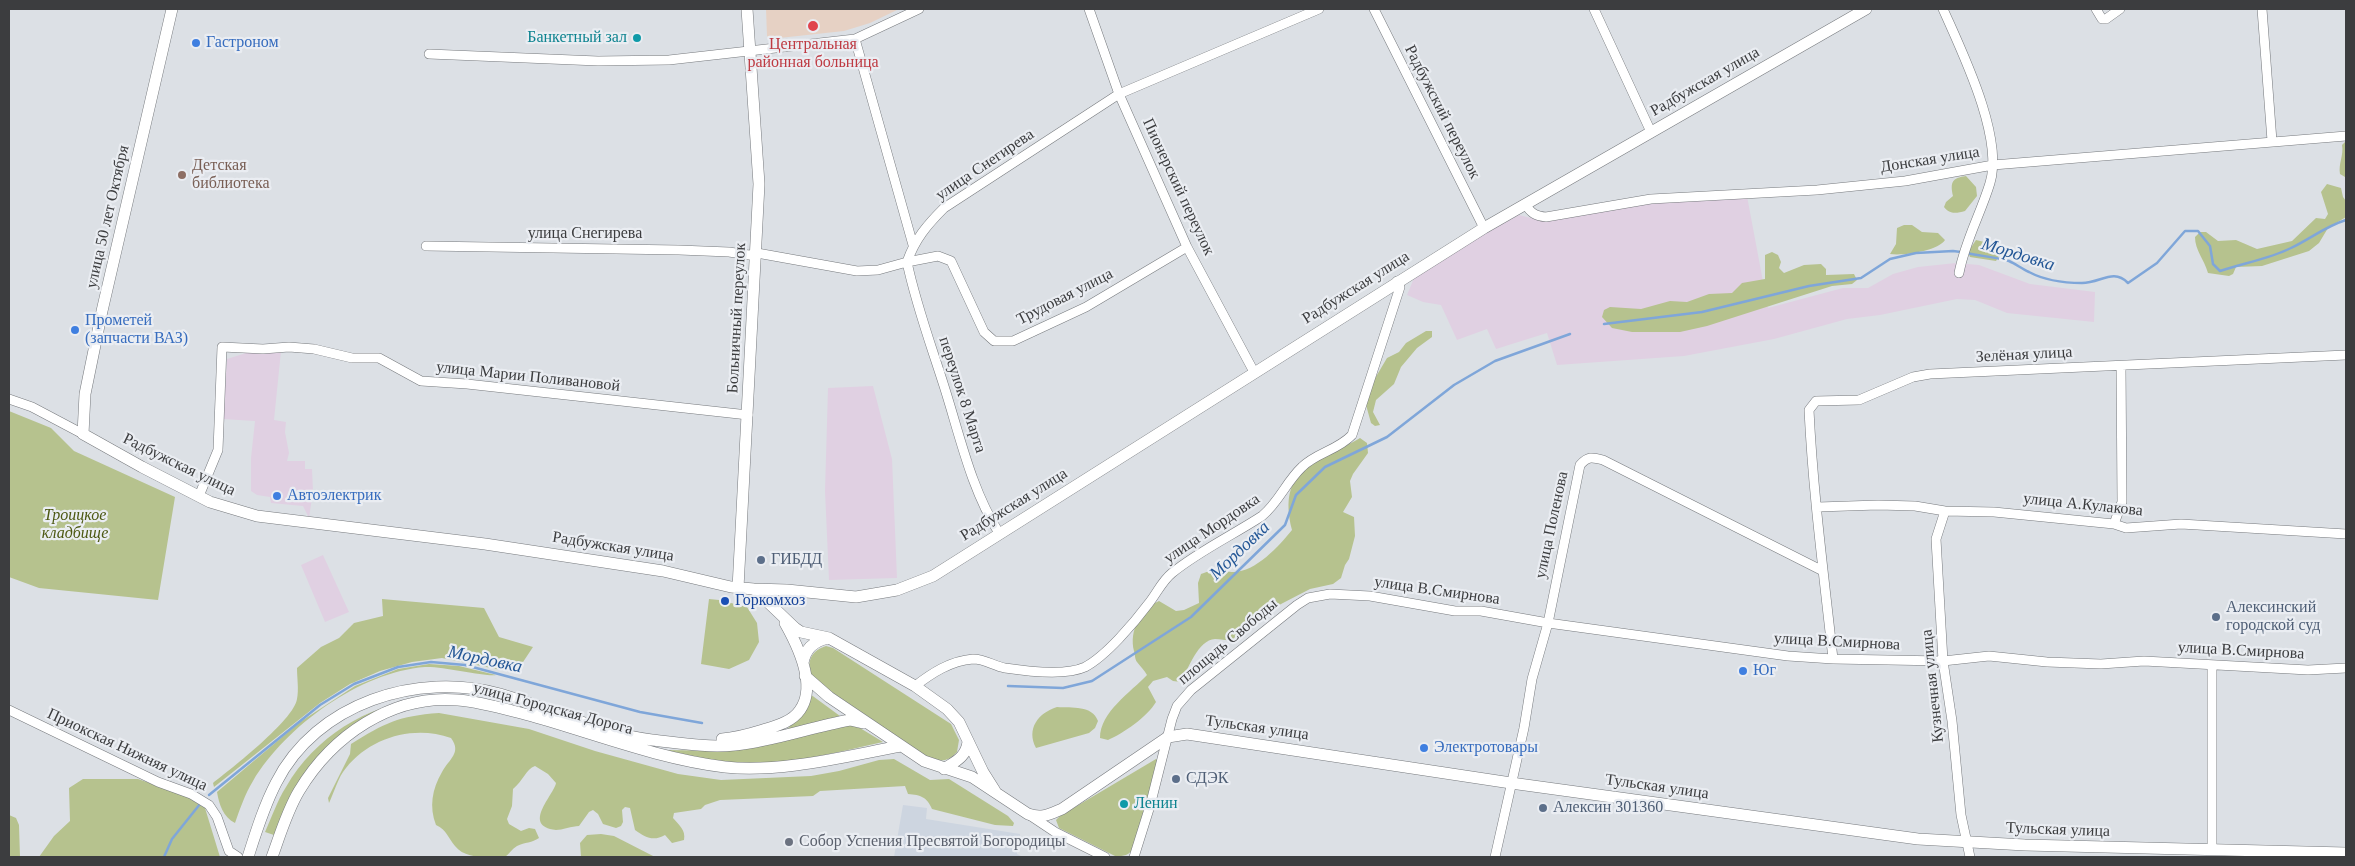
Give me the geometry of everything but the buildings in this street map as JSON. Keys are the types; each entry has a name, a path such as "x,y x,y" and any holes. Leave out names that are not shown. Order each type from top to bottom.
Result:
{"main road":[{"name":"улица 50 лет Октября","path":"82,434 85,394 102,311 172,9"},
{"name":"Больничный переулок","path":"738,588 757,253 758,149 747,9"},
{"name":"Радбужская улица","path":"82,434 200,496 229,509 257,516 485,544 664,571 754,590 788,590 856,597 897,590 933,576 1397,281 1484,228 1866,9"},
{"name":"улица Городская Дорога","path":"754,590 801,632 829,638 915,686 947,709 960,722 968,742"},
{"name":"улица Городская Дорога","path":"248,857 262,815 276,782 291,759 310,738 335,719 366,702 393,692 422,686 459,685 499,694 619,733 651,740 676,741 729,738 776,726 790,719 800,710 804,700 805,676 802,662 797,644 781,615"},
{"path":"802,662 804,655 813,644 818,640 829,638"},
{"name":"улица Городская Дорога","path":"805,676 829,697 868,724 924,761 944,769"},
{"name":"улица Городская Дорога","path":"272,857 284,822 311,772 349,734 373,718 397,708 424,701 457,700 497,707 575,728 649,752 727,767 789,765 901,746"},
{"name":"улица Городская Дорога","path":"676,741 707,746 735,745 850,720 868,724"},
{"name":"Тульская улица","path":"1028,814 1037,817 1047,816 1062,809 1168,737 1187,734 1511,783 1918,839 1967,843 2346,853"},
{"path":"944,769 963,756 967,751 968,742"},
{"path":"968,742 997,793"},
{"path":"944,769 972,777 1028,814"}],"street":[{"path":"429,54 637,61 669,60 855,40 919,9"},
{"name":"Пионерский переулок","path":"1089,9 1119,94 1187,246 1254,372"},
{"name":"улица Снегирева","path":"426,246 670,249 749,255 757,253 857,271 878,270 907,262 913,245 924,229 944,208 1119,94 1319,9"},
{"name":"Радбужский переулок","path":"1374,9 1484,228"},
{"path":"1594,9 1651,132"},
{"path":"1943,9 1973,79 1993,146 1993,165 1990,182 1966,243 1959,272"},
{"path":"2096,9 2102,19 2106,19 2120,9"},
{"path":"2262,9 2272,141"},
{"path":"855,40 913,245"},
{"name":"Донская улица","path":"1525,204 1536,216 1546,217 1651,199 1859,186 1905,181 1993,165 2346,136"},
{"name":"Трудовая улица","path":"907,262 938,256 951,261 984,332 994,341 1013,341 1086,307 1187,246"},
{"name":"переулок 8 Марта","path":"907,262 918,306 973,478 986,512 1000,533"},
{"name":"улица Мордовка","path":"915,686 935,670 970,660 983,659 1004,668 1070,671 1083,668 1098,659 1149,603 1171,573 1270,510 1290,479 1303,465 1346,442 1352,436 1400,287 1397,281"},
{"name":"улица Марии Поливановой","path":"200,496 214,465 219,440 222,347 314,349 352,358 378,358 412,377 430,383 467,384 748,415"},
{"name":"Зелёная улица","path":"1818,507 1812,475 1809,410 1816,401 1859,400 1913,377 1930,374 2346,355"},
{"path":"2114,524 2122,502 2120,429 2123,396 2121,366"},
{"path":"9,399 32,407 82,434"},
{"name":"улица Поленова","path":"1495,857 1524,728 1532,679 1548,623 1580,465 1585,459 1592,457 1603,460 1823,571"},
{"name":"улица А.Кулакова","path":"1818,507 1915,506 1945,511 1994,512 2114,524 2126,528 2181,524 2346,534"},
{"path":"1818,507 1833,659"},
{"name":"Кузнечная улица","path":"1945,511 1936,538 1943,661 1952,720 1961,815 1970,857"},
{"name":"улица В.Смирнова","path":"1330,594 1370,596 1456,611 1481,611 1548,623 1788,656 1833,659 1943,661 1989,656 2047,662 2101,664 2144,661 2308,670 2346,668"},
{"name":"площадь Свободы","path":"1134,857 1172,719 1178,706 1190,690 1297,604 1308,598 1330,594"},
{"path":"2212,665 2212,849"},
{"name":"Приокская Нижняя улица","path":"9,710 158,782 191,794 209,805 235,856"},
{"path":"1028,814 1054,832 1105,857"}],"shaded area":[{"name":"Центральная районная больница","path":"766,9 899,9 870,23 844,31 770,39 767,36"},
{"path":"1747,196 1768,308 1843,288 1868,288 1893,274 1918,267 1956,263 1979,265 2030,284 2095,292 2094,322 2007,313 1975,300 1957,299 1880,315 1847,319 1774,339 1684,356 1557,365 1547,333 1496,349 1487,329 1457,340 1441,305 1423,302 1407,295 1414,278 1492,229 1519,215 1535,219 1620,206"},
{"path":"281,351 274,420 286,422 285,432 289,453 287,461 305,461 305,469 312,469 313,491 309,518 303,506 271,503 270,497 257,495 251,491 251,458 255,421 223,419 227,359 246,353"},
{"path":"873,386 892,459 897,578 829,580 825,491 828,388"},
{"path":"323,555 349,612 325,622 301,565"},
{"path":"903,805 927,808 926,819 1020,834 1017,854 1023,857 894,857"}],"green space":[{"path":"2346,141 2345,177 2340,174 2340,163 2342,145"},
{"path":"1966,176 1976,187 1977,196 1965,211 1951,212 1944,207 1946,202 1953,196 1952,184 1958,178"},
{"path":"2327,184 2341,188 2346,201 2346,217 2328,228 2319,243 2309,251 2262,266 2236,267 2233,274 2229,276 2208,273 2195,242 2195,237 2200,232 2206,232 2218,241 2236,240 2257,249 2292,241 2316,218 2325,219 2328,214 2321,192"},
{"path":"1904,225 1912,225 1922,232 1938,233 1945,240 1928,250 1890,254 1896,244 1897,228"},
{"path":"1976,240 1997,245 2001,252 1996,261 1970,257 1968,252"},
{"path":"1772,252 1778,255 1781,262 1779,268 1784,273 1804,265 1821,264 1826,269 1826,275 1854,274 1857,280 1852,284 1832,286 1707,326 1680,332 1632,332 1612,328 1602,317 1604,310 1610,307 1641,309 1670,301 1687,302 1709,294 1732,293 1742,283 1765,279 1765,255"},
{"path":"1426,331 1432,331 1432,337 1417,348 1401,367 1394,384 1376,400 1373,412 1380,425 1375,426 1371,423 1366,405 1374,380 1387,358 1399,352 1406,343"},
{"name":"Троицкое кладбище","path":"9,411 51,428 74,451 175,497 158,600 39,588 9,577"},
{"path":"1360,438 1367,443 1368,453 1350,481 1352,497 1343,512 1354,517 1355,536 1349,559 1341,578 1333,584 1310,589 1254,618 1231,641 1215,639 1204,644 1194,656 1181,682 1173,681 1167,677 1153,681 1148,687 1156,702 1141,719 1108,740 1100,738 1101,729 1111,711 1147,675 1136,661 1133,643 1135,629 1146,610 1159,601 1176,611 1184,610 1199,603 1198,583 1201,574 1215,570 1241,571 1266,557 1292,530 1289,509 1290,493 1295,480 1315,462"},
{"path":"382,599 484,608 499,637 533,647 521,665 501,670 442,658 412,662 380,671 350,684 320,703 214,787 213,783 261,744 293,708 298,695 297,668 321,647 339,638 354,623 383,616"},
{"path":"709,599 747,607 757,623 759,642 749,660 729,669 701,664"},
{"path":"826,646 833,648 951,724 959,740 957,752 946,760 926,756 814,680 810,669 810,660 815,652"},
{"path":"429,664 459,666 496,675 425,667 400,671 375,679 351,691 327,705 285,741 267,761 253,781 235,823 227,817 220,806 217,792 300,722 355,686 398,669"},
{"path":"810,694 840,716 786,730 799,718"},
{"path":"423,699 326,749 309,767 292,794 274,835 265,832 280,798 298,769 327,739 344,726 362,716 402,702"},
{"path":"1057,707 1081,708 1091,712 1098,721 1095,728 1089,733 1036,748 1033,741 1033,728 1044,713"},
{"path":"439,713 529,729 595,751 678,774 721,780 811,776 839,771 879,760 894,759 930,780 949,779 1008,816 1014,823 1013,826 995,825 932,809 923,797 908,794 905,786 820,791 813,796 720,800 705,805 701,809 674,813 673,818 684,833 684,840 672,843 665,835 649,838 635,830 630,808 625,807 622,810 623,822 621,826 616,828 603,824 598,814 593,810 589,812 579,826 556,830 546,827 541,823 540,817 542,809 556,783 548,774 535,766 529,770 513,789 512,806 507,819 509,824 521,831 529,828 535,829 539,838 517,846 505,857 471,856 460,850 445,832 436,825 433,812 434,791 442,772 455,752 454,743 451,738 437,734 422,733 394,736 380,741 356,757 338,780 329,803 328,798 350,754 351,744 392,722 413,716"},
{"path":"848,725 860,728 883,742 797,760 763,763 715,760 666,750 726,751"},
{"path":"1156,759 1158,761 1135,847 1129,853 1115,856 1059,828 1056,820 1060,816"},
{"path":"83,779 138,779 184,795 205,808 220,857 39,857 54,836 70,821 69,788"},
{"path":"9,815 16,818 19,825 20,857 9,857"},
{"path":"601,834 614,836 655,857 581,857 580,843 587,835"}],"waterway":[{"name":"Мордовка","path":"1967,253 2009,261 2035,275 2055,281 2082,283 2112,276 2128,283 2157,263 2185,231 2198,231 2210,246 2213,264 2220,271 2283,252 2346,220"},
{"name":"Мордовка","path":"1604,324 1702,312 1809,286 1861,278 1890,259 1916,253 1961,252"},
{"name":"Мордовка","path":"1008,686 1063,688 1092,681 1191,617 1285,525 1296,495 1325,467 1387,437 1454,385 1495,361 1570,334"},
{"name":"Мордовка","path":"209,795 320,705 354,684 398,667 431,662 465,665 640,712 702,723"},
{"name":"Мордовка","path":"164,857 172,839 200,804"}],"place":[{"name":"Центральная районная больница","path":"813,26"},
{"name":"Банкетный зал","path":"637,38"},
{"name":"Гастроном","path":"196,43"},
{"name":"Детская библиотека","path":"182,175"},
{"name":"Прометей (запчасти ВАЗ)","path":"75,330"},
{"name":"Автоэлектрик","path":"277,496"},
{"name":"ГИБДД","path":"761,560"},
{"name":"Горкомхоз","path":"725,601"},
{"name":"Алексинский городской суд","path":"2216,617"},
{"name":"Юг","path":"1743,671"},
{"name":"Электротовары","path":"1424,748"},
{"name":"СДЭК","path":"1176,779"},
{"name":"Ленин","path":"1124,804"},
{"name":"Алексин 301360","path":"1543,808"},
{"name":"Собор Успения Пресвятой Богородицы","path":"789,842"}]}
